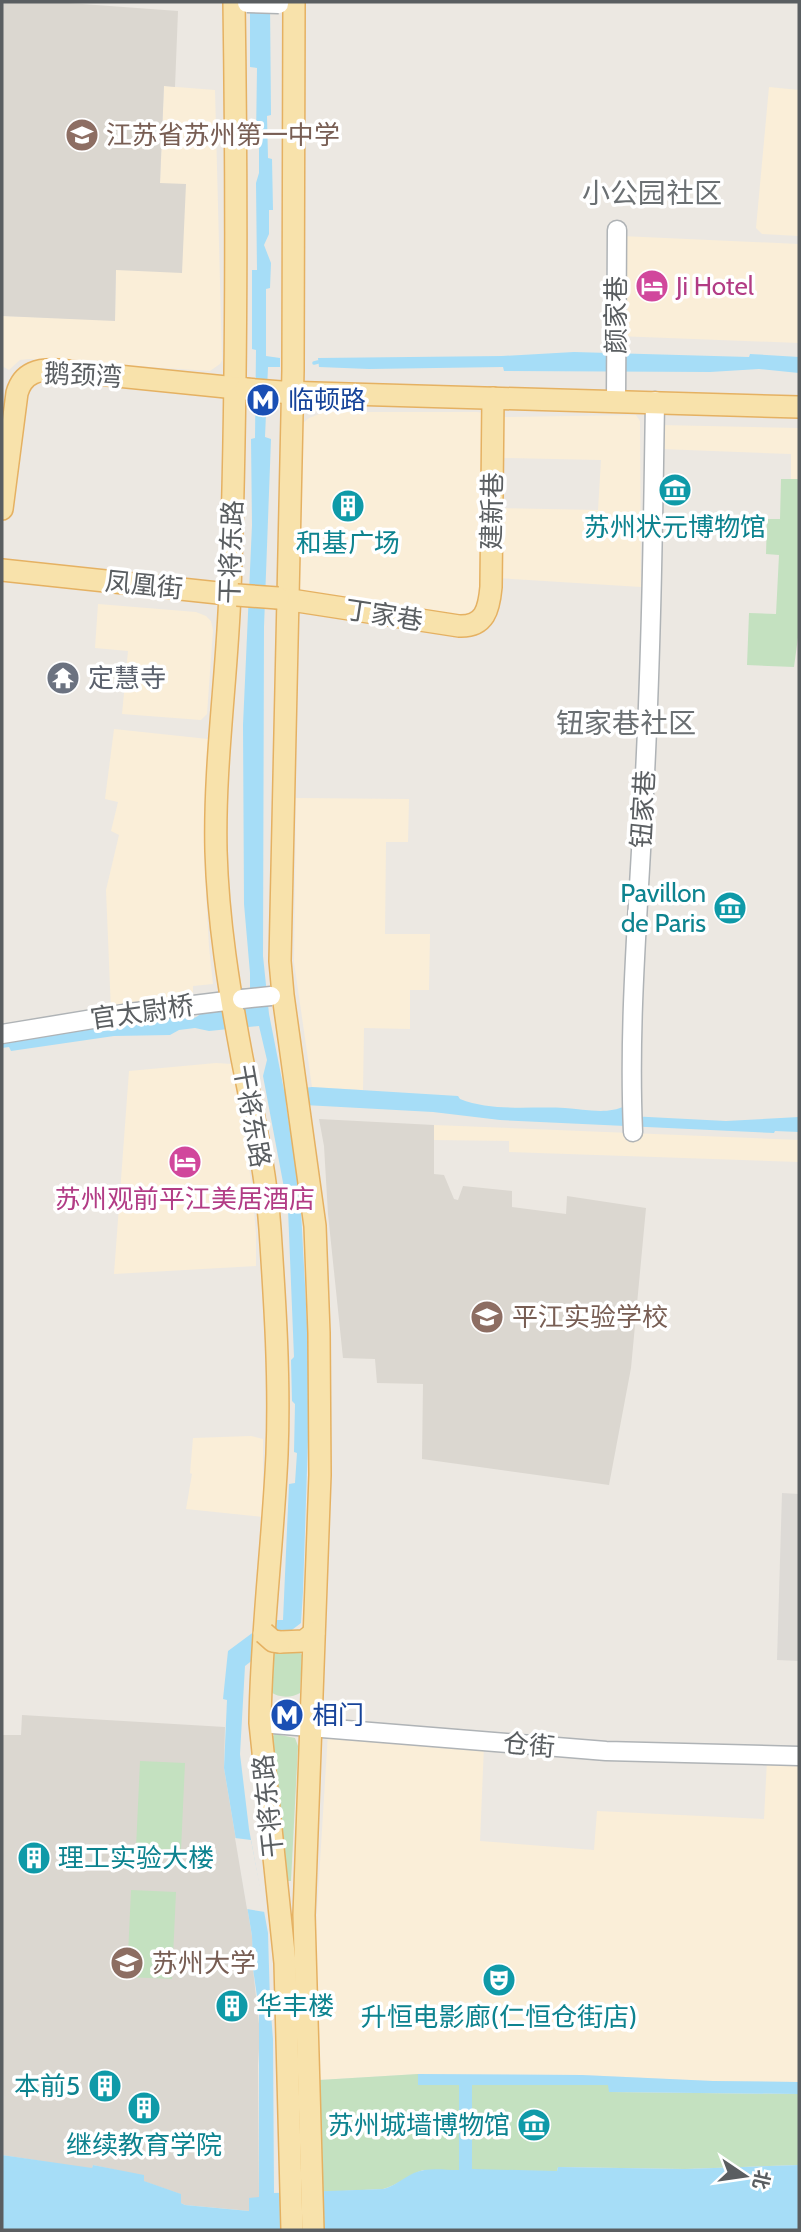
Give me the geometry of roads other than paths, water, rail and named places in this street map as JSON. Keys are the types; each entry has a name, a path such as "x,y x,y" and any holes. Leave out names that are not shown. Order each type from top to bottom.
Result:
{"main road":[{"name":"干将东路","path":"238,2 241,388 233,594 218,773 216,848 220,918 236,1002 239,1040 256,1126 268,1213 277,1374 277,1458 270,1630 261,1668 260,1723 313,2230"},
{"name":"干将东路","path":"289,3 293,362 286,392 280,948 277,995 296,1084 315,1226 319,1319 320,1475 310,1726 300,2117 292,2230"},
{"name":"鹅颈湾","path":"2,509 16,393 21,382 32,373 47,369 241,388"},
{"path":"241,388 286,392 799,407"},
{"name":"建新巷","path":"481,621 489,606 491,587 494,398"},
{"name":"凤凰街","path":"2,570 282,599"},
{"name":"丁家巷","path":"282,599 459,626 470,626 481,621"},
{"path":"270,1630 304,1641 314,1633"}],"street":[{"path":"227,2 289,3"},
{"name":"颜家巷","path":"616,400 617,230"},
{"name":"钮家巷","path":"633,1125 635,943 650,670 655,401"},
{"name":"官太尉桥","path":"2,1034 129,1013 277,995"},
{"name":"仓街","path":"260,1723 606,1751 799,1756"}],"water":[{"path":"250,2 270,2 271,115 267,116 268,158 272,159 273,210 269,210 269,234 264,245 271,263 270,288 266,289 266,356 280,358 280,367 268,367 265,437 271,439 264,627 263,956 269,1014 284,1090 312,1087 458,1096 473,1103 498,1107 603,1111 625,1106 629,1116 726,1121 799,1117 799,1132 774,1133 500,1120 433,1112 286,1104 300,1192 310,1379 301,1623 245,1666 240,1754 249,1829 268,1933 273,2039 274,2193 383,2189 419,2171 459,2170 459,2085 418,2085 418,2074 582,2075 799,2082 799,2094 609,2092 608,2085 472,2085 472,2169 557,2171 558,2167 685,2169 799,2165 799,2230 2,2230 2,2155 92,2168 93,2165 144,2175 144,2181 181,2194 181,2203 185,2205 249,2211 249,2198 259,2197 259,2010 253,1969 252,1936 224,1768 227,1700 223,1699 228,1651 270,1620 283,1620 289,1484 295,1483 297,1453 294,1452 295,1404 292,1401 291,1360 294,1357 288,1209 263,1076 267,1060 259,1026 209,1031 195,1028 179,1030 170,1035 114,1036 11,1051 9,1047 2,1048 2,1039 171,1016 191,1018 201,1013 250,1008 244,904 243,725 252,525 251,439 255,438 256,350 252,349 252,270 257,270 256,183 259,173 259,140 256,138 257,68 250,67"},
{"path":"574,352 799,357 799,373 759,369 710,372 504,371 503,367 369,369 319,367 318,358 502,356"}],"waterway":[{"path":"314,363 318,362"}],"place":[{"name":"江苏省苏州第一中学","path":"82,135"},
{"name":"Ji Hotel","path":"652,286"},
{"name":"临顿路","path":"263,400"},
{"name":"苏州状元博物馆","path":"675,490"},
{"name":"和基广场","path":"348,506"},
{"name":"定慧寺","path":"63,678"},
{"name":"Pavillon de Paris","path":"730,908"},
{"name":"苏州观前平江美居酒店","path":"185,1162"},
{"name":"平江实验学校","path":"487,1317"},
{"name":"相门","path":"287,1715"},
{"name":"理工实验大楼","path":"34,1858"},
{"name":"苏州大学","path":"127,1963"},
{"name":"升恒电影廊(仁恒仓街店)","path":"499,1980"},
{"name":"华丰楼","path":"232,2006"},
{"name":"本前5","path":"105,2086"},
{"name":"继续教育学院","path":"144,2108"},
{"name":"苏州城墙博物馆","path":"534,2125"}],"district":[{"name":"小公园社区","path":"652,193"},
{"name":"钮家巷社区","path":"626,723"}]}
